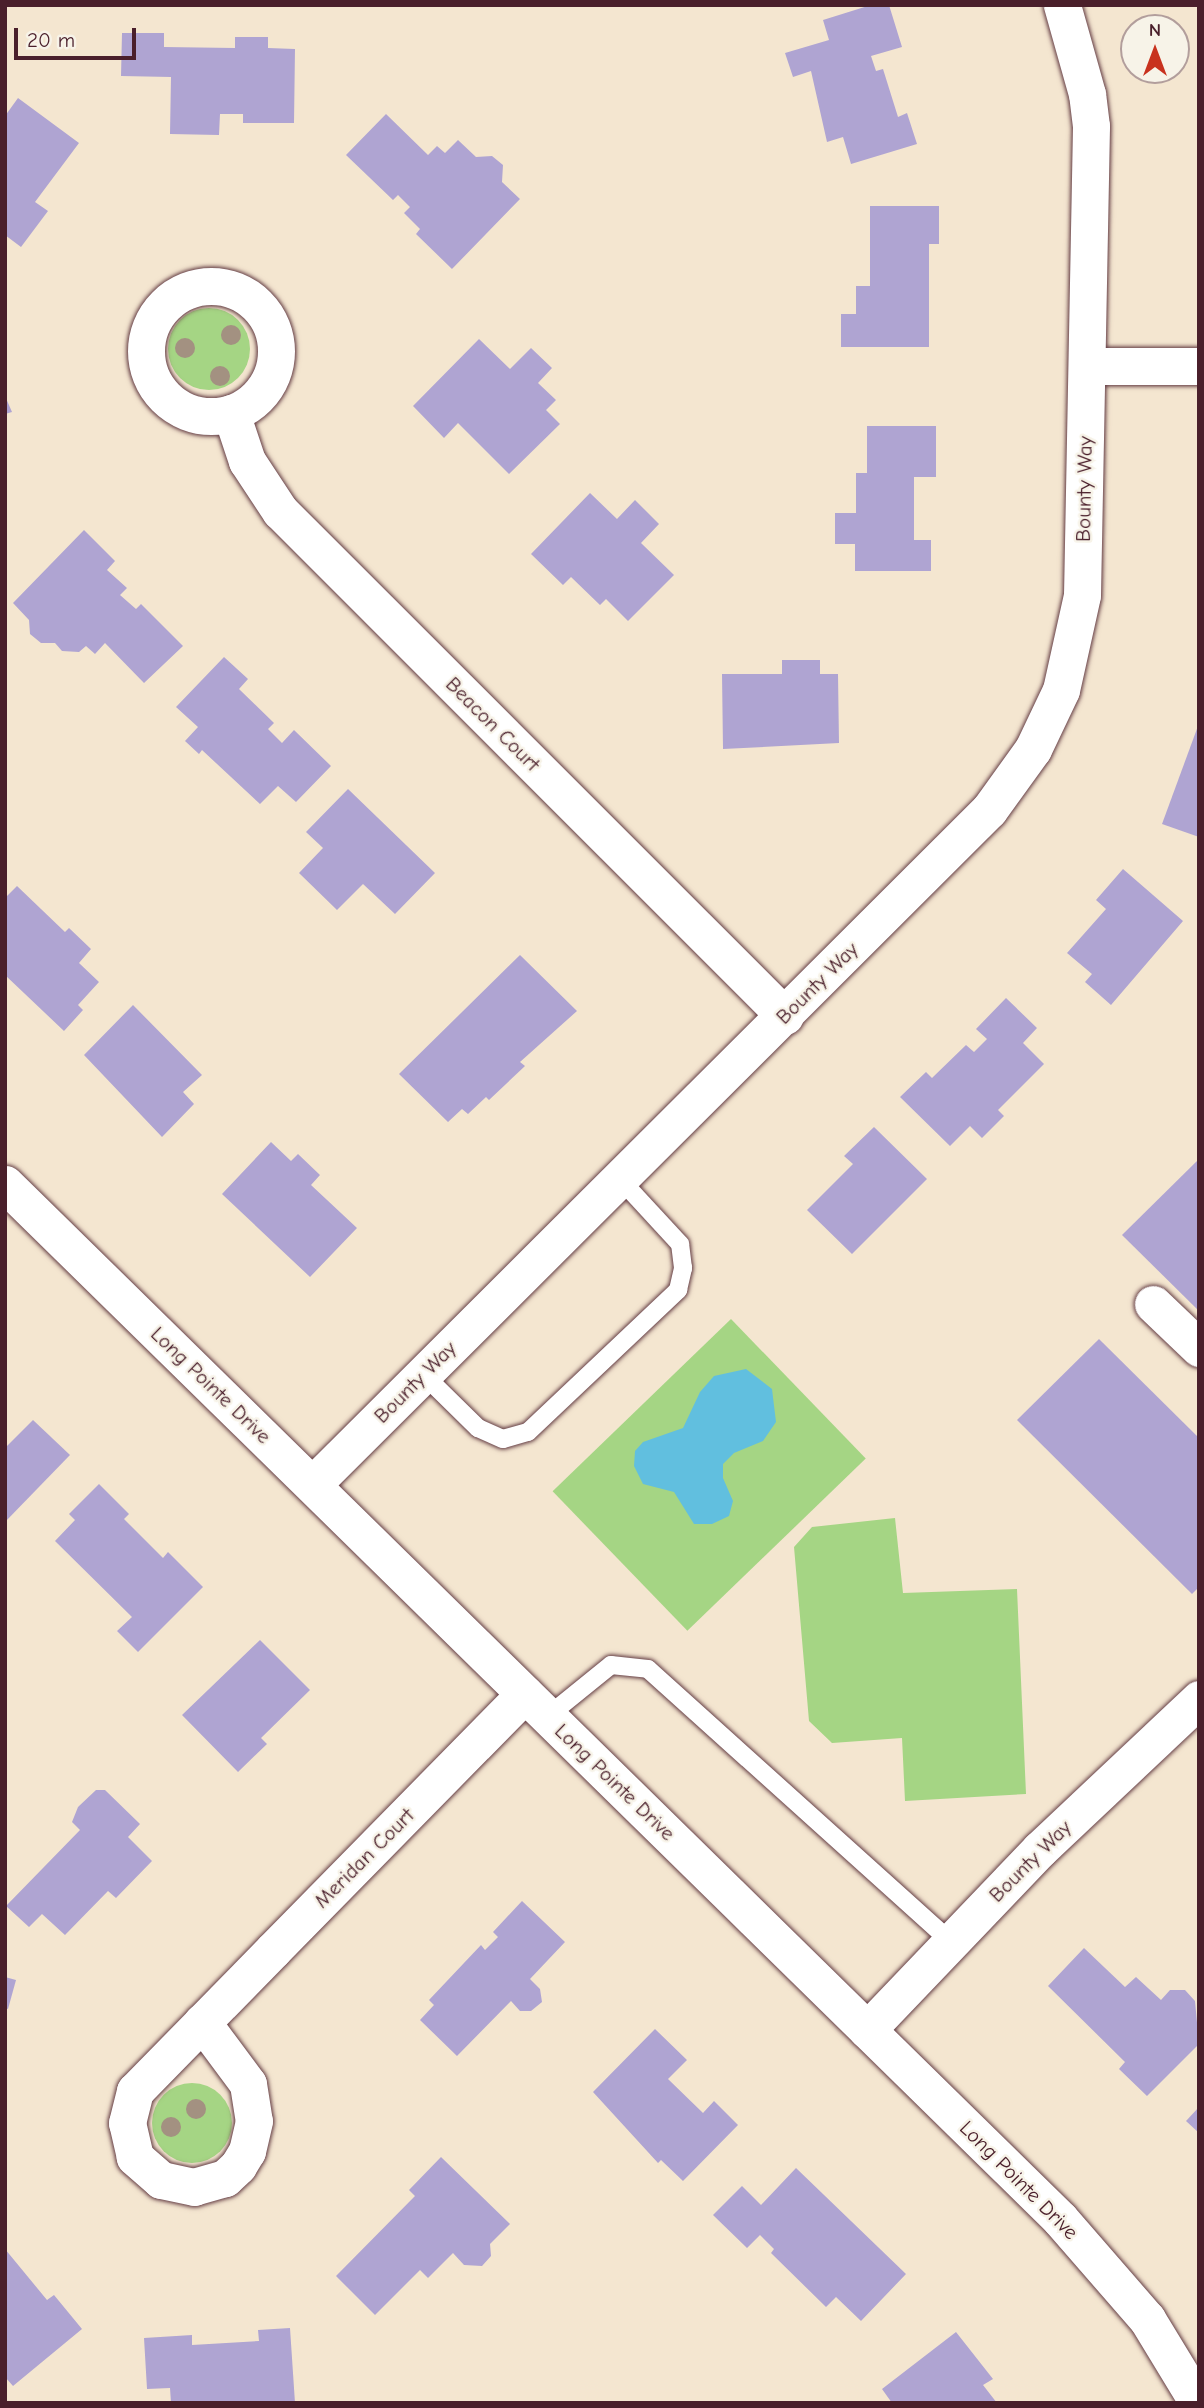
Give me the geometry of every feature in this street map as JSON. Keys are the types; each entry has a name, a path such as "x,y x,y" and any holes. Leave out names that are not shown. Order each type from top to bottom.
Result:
{"street":[{"name":"Bounty Way","path":"313,1484 785,1016 996,802 1033,749 1055,702 1072,653 1082,595 1091,125 1084,81 1062,5"},
{"path":"1087,366 1199,366"},
{"name":"Beacon Court","path":"231,413 247,461 280,511 785,1016"},
{"name":"Long Pointe Drive","path":"5,1184 313,1484 1107,2269 1147,2319 1198,2403"},
{"path":"1153,1304 1199,1348"},
{"name":"Bounty Way","path":"867,2030 1040,1849 1199,1699"},
{"name":"Meridan Court","path":"202,2022 536,1705"}],"lane":[{"path":"423,1374 478,1428 503,1438 528,1432 678,1290 683,1268 680,1244 619,1178"},
{"path":"536,1705 611,1665 648,1669 951,1942"}],"green space":[{"path":"209,308 225,311 238,320 247,333 250,349 247,365 238,378 225,387 209,390 193,387 180,378 171,365 168,349 171,333 180,320 193,311"},
{"path":"731,1319 866,1459 687,1631 553,1491"},
{"path":"895,1518 903,1593 1017,1589 1026,1794 905,1801 902,1738 832,1743 809,1721 794,1547 812,1527"},
{"path":"192,2083 207,2086 220,2095 229,2108 232,2123 229,2138 220,2151 207,2160 192,2163 177,2160 164,2151 155,2138 152,2123 155,2108 164,2095 177,2086"}],"water":[{"path":"746,1369 772,1389 776,1422 763,1441 734,1453 723,1464 723,1478 733,1501 729,1516 712,1524 694,1524 674,1492 643,1484 634,1466 635,1451 643,1442 683,1428 700,1392 714,1376"}],"building":[{"path":"871,5 889,5 902,47 871,56 876,71 883,69 898,117 907,113 917,144 851,164 843,137 827,142 811,71 793,77 785,53 829,40 823,20"},
{"path":"122,33 164,33 164,47 235,48 235,37 268,37 268,48 295,49 294,123 243,123 243,114 220,114 219,135 170,134 171,77 121,76"},
{"path":"18,98 79,143 35,202 48,211 21,247 5,235 5,116"},
{"path":"386,114 428,155 437,146 445,153 458,140 476,157 492,156 503,165 502,182 520,199 452,269 416,234 420,229 404,213 410,207 398,195 393,200 346,155"},
{"path":"870,206 939,206 939,244 929,244 929,347 841,347 841,314 856,314 856,286 870,286"},
{"path":"479,339 510,369 531,348 552,368 538,383 556,400 546,410 560,424 509,474 458,423 444,438 413,406"},
{"path":"5,396 12,412 5,414"},
{"path":"867,426 936,426 936,477 914,477 914,540 931,540 931,571 855,571 855,544 835,544 835,513 856,513 856,473 867,473"},
{"path":"590,493 617,519 635,500 659,524 641,543 674,575 628,621 606,599 600,605 571,577 563,585 531,554"},
{"path":"84,530 115,561 107,570 127,588 120,595 136,609 141,604 183,646 144,683 105,643 95,654 86,646 79,652 62,651 55,643 41,643 30,634 29,620 13,603"},
{"path":"224,657 248,679 239,689 274,723 268,729 282,743 294,730 331,766 296,802 278,786 260,804 202,750 199,754 185,741 198,727 176,707"},
{"path":"782,660 820,660 820,674 838,674 839,743 723,749 722,674 782,674"},
{"path":"1199,726 1199,837 1162,824"},
{"path":"348,789 435,873 395,914 363,884 337,910 299,873 323,848 306,832"},
{"path":"1123,869 1183,921 1111,1005 1085,982 1092,974 1067,953 1106,909 1096,900"},
{"path":"17,886 65,932 69,928 91,949 79,963 99,982 78,1005 83,1010 64,1031 5,975 5,898"},
{"path":"520,955 577,1011 520,1062 525,1066 489,1100 486,1097 468,1114 462,1109 448,1122 399,1074"},
{"path":"1006,998 1037,1028 1023,1043 1044,1064 998,1110 1004,1116 982,1138 970,1126 950,1146 900,1097 926,1072 932,1078 966,1045 974,1052 987,1039 976,1029"},
{"path":"133,1005 202,1075 183,1092 194,1104 162,1137 84,1055"},
{"path":"874,1127 927,1179 852,1254 807,1210 853,1164 844,1156"},
{"path":"271,1142 291,1161 298,1154 320,1175 311,1185 357,1228 310,1277 222,1194"},
{"path":"1199,1159 1199,1311 1122,1235"},
{"path":"1099,1339 1199,1438 1199,1587 1192,1594 1017,1420"},
{"path":"33,1420 70,1455 5,1522 5,1448"},
{"path":"99,1484 129,1514 124,1519 163,1558 168,1552 203,1587 138,1652 117,1631 132,1617 55,1541 75,1520 69,1514"},
{"path":"260,1640 310,1690 261,1738 267,1744 238,1772 182,1715"},
{"path":"96,1790 105,1790 140,1824 128,1837 152,1861 116,1898 108,1891 65,1935 42,1914 29,1927 6,1906 80,1830 72,1822 78,1807"},
{"path":"522,1901 565,1942 530,1979 540,1989 542,2002 531,2011 520,2011 511,2001 457,2056 420,2020 434,2005 429,2000 481,1945 485,1950 498,1937 493,1932"},
{"path":"1084,1948 1125,1987 1136,1977 1161,2000 1170,1990 1185,1990 1195,2001 1199,2044 1147,2096 1119,2069 1125,2062 1048,1986"},
{"path":"5,1977 16,1980 8,2009 5,2008"},
{"path":"655,2029 687,2060 668,2079 703,2113 714,2101 738,2125 683,2181 661,2160 658,2163 593,2092"},
{"path":"1199,2107 1199,2133 1186,2121"},
{"path":"441,2157 510,2224 490,2244 491,2256 482,2266 464,2265 453,2253 428,2278 420,2270 375,2315 336,2276 415,2196 409,2190"},
{"path":"796,2168 906,2274 861,2321 836,2297 826,2307 771,2253 774,2249 760,2235 747,2248 713,2215 742,2186 761,2205"},
{"path":"5,2249 47,2300 54,2295 82,2329 13,2386 5,2377"},
{"path":"290,2328 295,2403 171,2403 170,2388 147,2389 144,2338 192,2335 192,2345 259,2341 258,2330"},
{"path":"956,2332 993,2379 983,2385 997,2403 892,2403 882,2389"}]}
